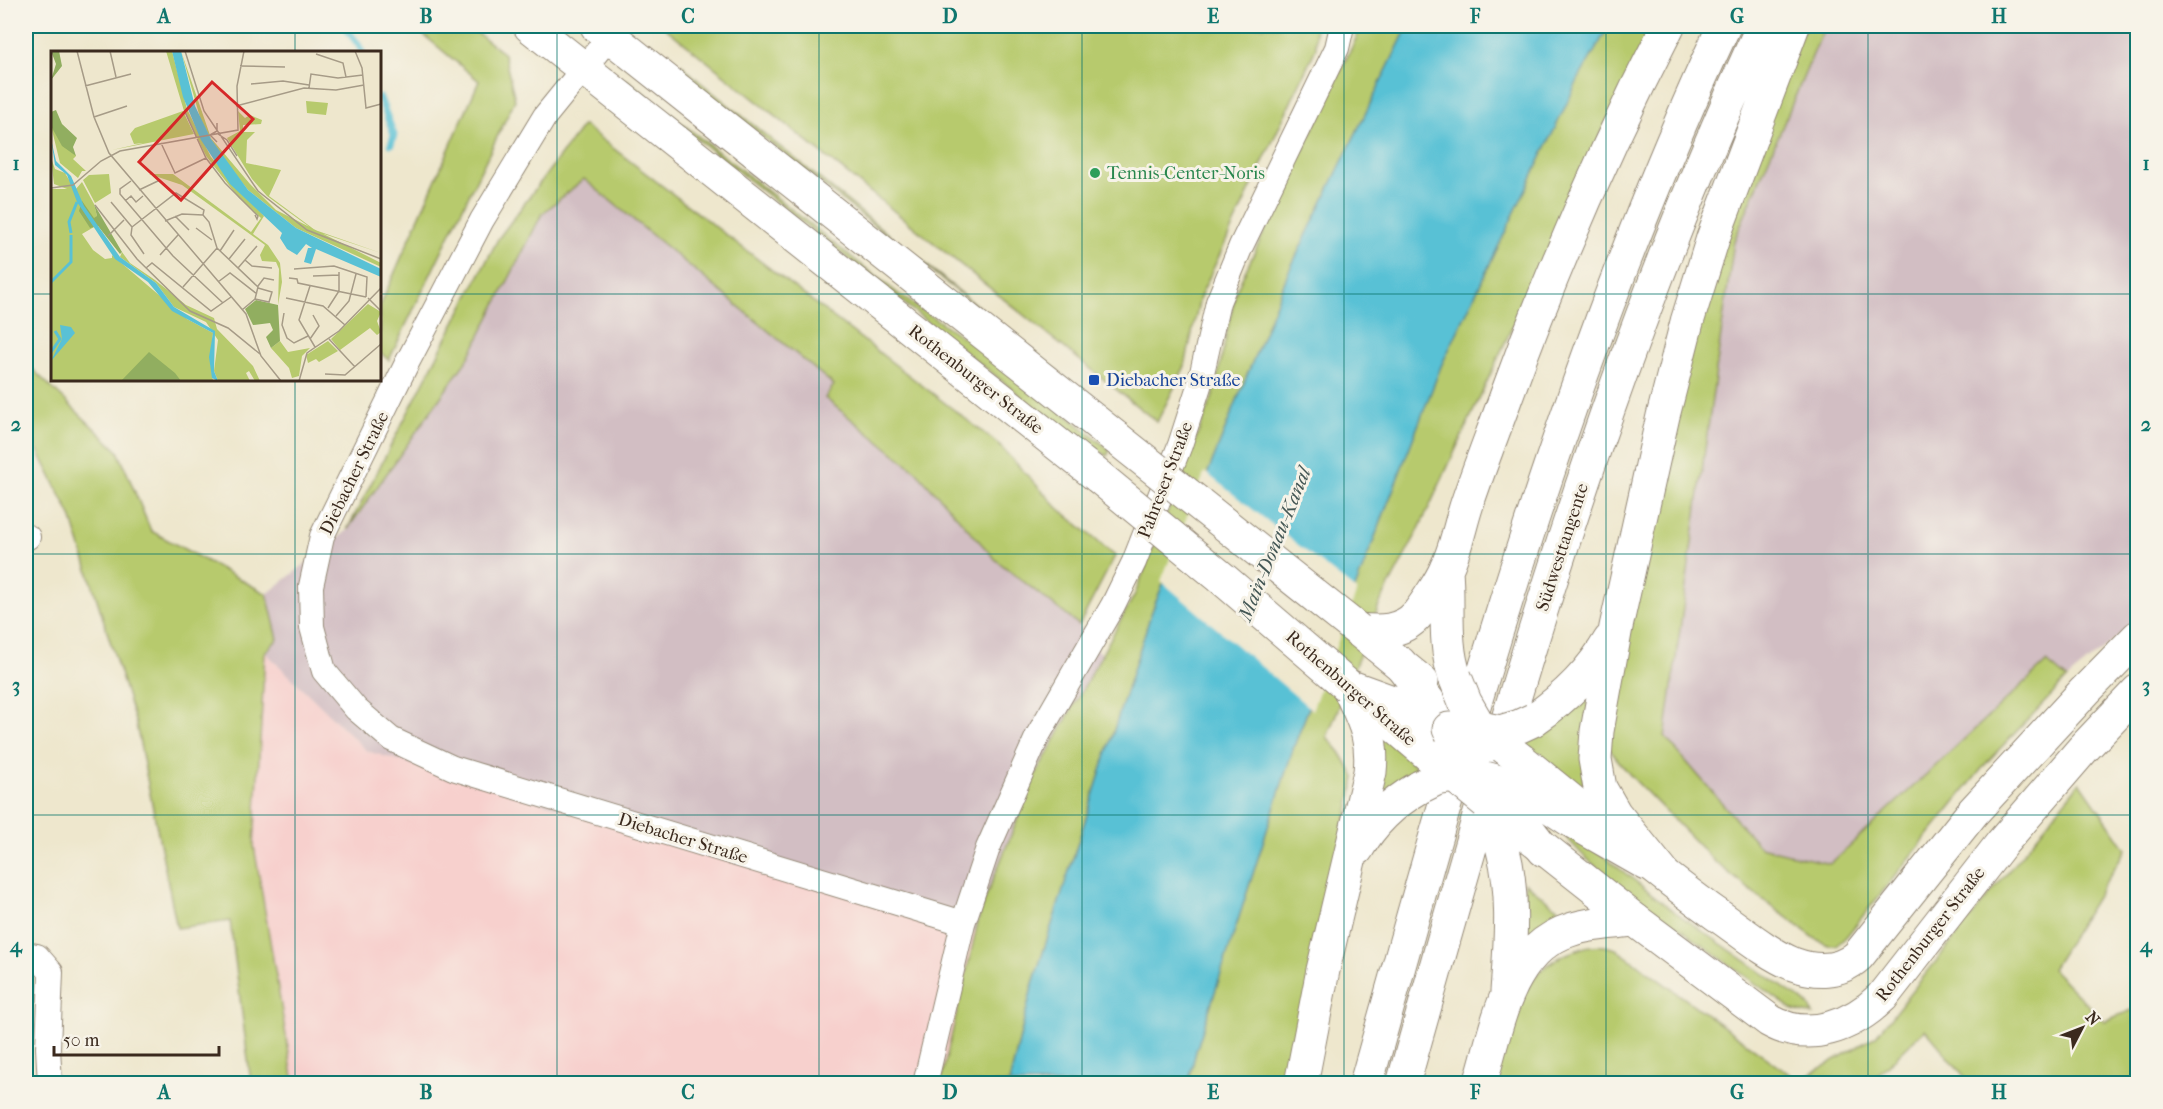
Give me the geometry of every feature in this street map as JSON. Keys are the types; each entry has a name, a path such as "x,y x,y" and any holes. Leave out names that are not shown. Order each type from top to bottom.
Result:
{"main road":[{"name":"Rothenburger Straße","path":"530,26 1099,477 1348,686"},
{"path":"1364,633 1394,630 1415,617 1446,570 1506,396 1556,266 1594,178 1668,26"},
{"name":"Südwesttangente","path":"1365,1083 1488,659 1575,391 1663,162 1724,26"},
{"name":"Südwesttangente","path":"1403,1083 1524,665 1597,439 1671,237 1763,26"},
{"path":"1662,872 1606,800 1596,774 1597,731 1616,627 1663,416 1687,322 1717,228 1793,26"},
{"path":"603,31 1400,663 1475,760"},
{"path":"1446,570 1449,599 1448,640 1475,760 1503,850 1509,883 1510,939 1506,997 1480,1083"},
{"path":"1349,867 1363,839 1383,815 1406,794 1475,760 1500,732 1533,720 1560,700 1589,671 1616,627"},
{"path":"1348,686 1395,703 1475,760 1662,872 1742,933 1784,959 1804,967 1828,970 1855,959 1973,812 2138,637"},
{"name":"Rothenburger Straße","path":"1475,760 1544,850 1777,1025 1787,1029 1813,1031 1835,1027 1853,1020 1866,1012 1888,991 2002,843 2069,765 2137,693 2104,671"},
{"path":"1301,1083 1323,970 1370,772 1372,752 1369,735 1348,686"},
{"path":"1506,997 1526,964 1552,938 1570,930 1595,924 1635,920"}],"street":[{"name":"Pahreser Straße","path":"925,1083 963,923 988,848 1038,735 1113,605 1134,562 1199,386 1218,302 1241,246 1337,48 1342,26"},
{"name":"Diebacher Straße","path":"603,31 584,68 545,116 497,194 407,363 322,536 311,586 312,627 324,671 356,709 391,739 453,768 963,923"},
{"path":"26,954 37,956 51,972 48,1048 50,1083"}],"shaded area":[{"path":"1825,26 2137,26 2137,621 2067,679 2047,662 1830,864 1760,847 1665,737 1734,241"},
{"path":"584,179 834,385 826,398 916,471 996,560 1079,625 1102,655 1035,776 981,909 976,931 367,751 265,652 278,639 267,594 348,530 469,357 542,214"},
{"path":"265,652 367,751 976,931 940,1083 294,1083 254,846"}],"green space":[{"path":"413,26 468,26 504,54 515,100 389,360 381,354 381,304 479,81"},
{"name":"Tennis-Center-Noris","path":"663,26 1315,26 1316,48 1200,297 1185,366 1157,422"},
{"path":"1362,26 1408,26 1289,271 1151,614 1032,987 1009,1083 940,1084 981,909 1035,776 1135,594 1214,393 1236,291"},
{"path":"1609,26 1651,26 1419,529 1380,603 1327,737 1340,752 1355,777 1291,1083 1188,1084 1196,1051 1294,746 1441,366 1579,78"},
{"path":"1804,26 1825,26 1734,241 1665,737 1760,847 1830,864 2047,662 2067,679 1988,761 1846,937 1837,945 1828,945 1816,939 1715,862 1630,775 1609,749 1607,731 1711,257"},
{"path":"681,64 700,82 1059,372 677,69"},
{"path":"627,80 901,296 991,356 1110,450 1107,456 1036,408 624,81"},
{"path":"583,125 997,443 1058,508 1115,556 1079,625 996,560 916,471 825,398 834,385 584,179 542,214 469,357 347,530 498,239"},
{"path":"26,363 118,451 151,531 267,594 278,639 265,652 254,846 294,1083 251,1083 230,921 177,928 136,724 71,516 26,427"},
{"path":"1588,689 1592,799 1519,743"},
{"path":"1378,732 1420,770 1384,799 1370,799"},
{"path":"2080,782 2126,849 2052,969 2104,1021 2137,1008 2137,1083 1970,1083 1925,1029 1869,1083 1493,1084 1515,1015 1533,979 1558,958 1579,949 1597,945 1616,949 1799,1081 1876,1036"},
{"path":"1551,815 1675,912 1810,1006 1813,1015 1793,1010 1606,876 1575,848"},
{"path":"1525,883 1561,911 1562,915 1538,927 1528,937 1525,937"}],"water":[{"name":"Main-Donau-Kanal","path":"1408,26 1609,26 1579,78 1441,366 1294,746 1196,1051 1188,1083 1009,1084 1032,987 1151,614 1289,271"}],"pier":[{"path":"1205,472 1357,591 1312,710 1161,581"}],"waterway":[{"path":"344,26 362,51"},
{"path":"381,101 394,135 391,144"}],"place":[{"name":"Tennis-Center-Noris","path":"1095,173"},
{"name":"Diebacher Straße","path":"1094,380"}]}
